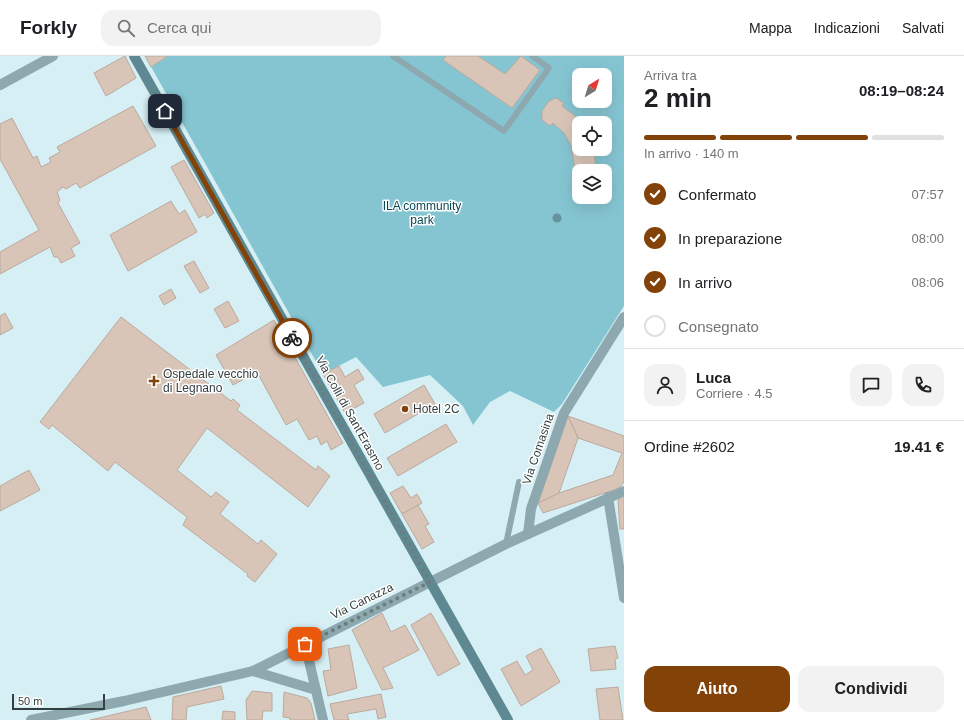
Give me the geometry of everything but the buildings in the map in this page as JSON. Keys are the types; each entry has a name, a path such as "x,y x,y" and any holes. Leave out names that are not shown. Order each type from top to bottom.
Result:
{"street":[{"path":"0,85 53,56"},
{"name":"Via Colli di Sant'Erasmo","path":"134,56 508,720"},
{"name":"Via Comasina","path":"528,534 531,509 564,413 624,317"},
{"name":"Via Canazza","path":"31,720 124,701 253,670 506,544 624,491"},
{"path":"608,497 624,598"},
{"path":"305,644 323,720"},
{"path":"253,670 316,690"}],"lane":[{"path":"393,56 504,131 549,68 532,56"},
{"path":"506,544 519,482"}],"green space":[{"name":"ILA community park","path":"145,56 624,56 624,306 562,404 554,412 510,391 490,402 473,425 463,406 430,375 383,387 356,357 323,374"}],"way so far":[{"path":"292,338 430,582 305,644"}],"place":[{"name":"Ospedale vecchio di Legnano","path":"154,381"},
{"name":"Hotel 2C","path":"405,409"}],"route":[{"path":"165,111 292,338"}]}
